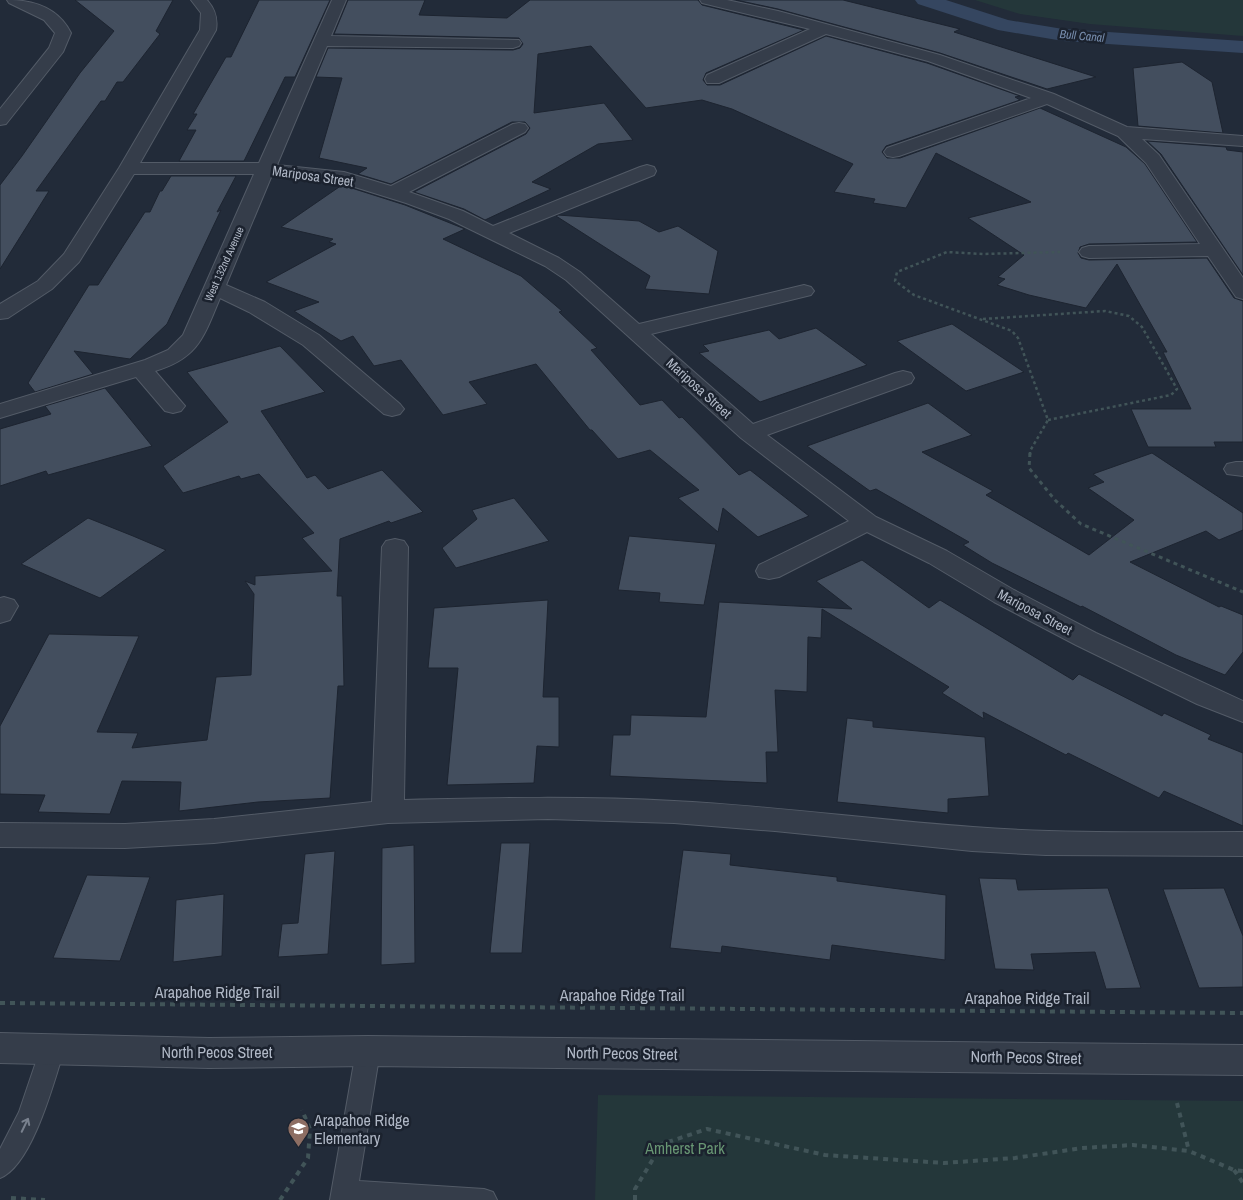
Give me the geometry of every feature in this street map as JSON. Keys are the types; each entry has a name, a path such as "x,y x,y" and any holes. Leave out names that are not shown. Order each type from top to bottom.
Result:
{"street":[{"path":"2,116 56,49 62,33 57,22 47,15 14,0"},
{"path":"0,313 45,285 72,258 128,168 208,30 210,16 207,8 198,0"},
{"name":"West 132nd Avenue","path":"0,411 141,369 168,359 182,350 193,336 339,0"},
{"path":"707,0 825,28 934,58 1048,98 1124,132 1153,159 1243,293"},
{"path":"713,79 825,28"},
{"path":"321,41 513,43"},
{"path":"893,152 1048,98"},
{"path":"392,193 519,128"},
{"path":"1124,132 1243,141"},
{"name":"Mariposa Street","path":"128,168 265,170 344,178 456,215 495,232 552,262 573,276 636,330 749,433 867,522 938,557 1004,596 1086,639 1243,712"},
{"path":"495,232 647,171"},
{"path":"1089,252 1214,250"},
{"path":"214,287 257,307 311,340 392,409"},
{"path":"636,330 804,291"},
{"path":"141,369 173,406"},
{"path":"749,433 903,378"},
{"path":"769,571 867,522"},
{"path":"388,812 395,547"},
{"path":"0,835 126,836 214,831 388,812 548,808 674,812 776,819 972,840 1046,843 1243,844"},
{"name":"North Pecos Street","path":"0,1048 209,1052 368,1051 1243,1060"}],"lane":[{"path":"0,1166 6,1161 28,1122 52,1050"},
{"path":"368,1051 344,1196 484,1200"}],"path":[{"path":"1048,420 1018,338 1012,331 914,295 895,281 897,272 947,252 983,254 1089,252"},
{"path":"980,319 1105,310 1129,316 1142,327 1177,390 1172,395 1048,420"},
{"path":"1048,420 1030,451 1028,468 1055,500 1081,524 1243,592"},
{"name":"Arapahoe Ridge Trail","path":"0,1003 1243,1013"},
{"path":"1177,1103 1189,1151"},
{"path":"280,1200 308,1158 310,1129 302,1110"},
{"path":"635,1200 635,1189 662,1144 707,1129 825,1155 944,1163 1015,1158 1082,1148 1133,1145 1189,1151 1234,1170 1243,1171"},
{"path":"1234,1170 1243,1183"},
{"path":"11,1198 45,1200"}],"green space":[{"path":"975,0 1243,0 1243,36 1090,24 1020,14"},
{"name":"Amherst Park","path":"598,1095 1243,1101 1243,1200 595,1200"}],"building":[{"path":"75,0 173,0 156,31 160,34 123,82 117,82 105,101 101,101 36,191 49,191 0,269 0,185 80,73 114,31"},
{"path":"259,0 330,0 295,77 285,77 244,161 179,161 196,130 187,130 197,114 193,114 226,57 231,57"},
{"path":"348,0 425,0 419,15 507,18 530,0 698,0 702,5 804,30 706,73 703,80 707,85 720,85 826,36 927,63 1020,96 1015,97 1020,100 886,146 882,152 887,158 900,158 1040,108 1126,147 1145,164 1197,242 1089,244 1080,247 1078,253 1081,258 1089,260 1207,258 1234,298 1243,301 1243,442 1214,442 1216,447 1148,447 1131,409 1191,409 1163,352 1167,352 1117,264 1086,308 1029,295 997,285 1005,279 998,277 1024,255 968,218 1031,202 936,153 906,208 873,203 875,199 834,192 853,164 732,109 702,100 646,108 591,46 538,54 534,113 604,103 633,140 598,144 532,182 551,189 485,220 464,209 414,192 526,134 530,128 525,122 512,122 391,184 358,174 367,168 319,158 342,78 316,77 328,48 513,50 520,48 523,44 519,38 334,34"},
{"path":"736,0 843,0 960,29 954,32 1096,77 1047,89 940,53 778,9"},
{"path":"1182,62 1212,82 1223,133 1138,126 1133,68"},
{"path":"1147,141 1226,147 1227,150 1243,152 1243,275 1161,154"},
{"path":"171,176 236,176 217,212 221,210 167,324 130,359 74,351 93,374 35,392 28,383 89,285 98,285 145,212 150,212 160,191 162,191"},
{"path":"342,185 405,205 465,229 443,239 521,276 562,311 559,312 597,348 591,350 640,405 662,400 679,418 682,417 739,475 750,470 809,516 758,537 723,508 718,532 678,498 699,490 650,450 618,459 590,430 536,364 469,382 487,404 443,415 401,360 374,366 353,336 341,341 294,311 319,302 266,282 336,244 329,242 333,239 281,227"},
{"path":"556,216 639,221 659,232 678,226 718,251 709,294 645,289 650,276"},
{"path":"952,324 1024,372 966,391 897,341"},
{"path":"816,328 867,365 760,402 699,353 709,351 703,345 769,330 779,339"},
{"path":"280,346 325,392 261,411 307,478 315,475 328,489 382,470 423,512 391,523 389,521 340,539 337,596 342,596 344,686 338,686 330,798 258,802 179,811 181,782 122,781 110,814 38,812 45,795 0,794 0,726 49,634 139,636 97,732 138,733 132,748 207,740 216,677 251,675 254,594 245,581 255,585 255,576 332,571 302,538 314,533 259,474 241,479 239,476 183,493 163,466 228,422 187,372"},
{"path":"105,388 152,446 48,475 46,471 0,486 0,429 51,414 45,406"},
{"path":"928,403 972,435 922,452 993,491 986,495 1089,555 1134,520 1088,488 1104,482 1093,474 1152,453 1243,513 1243,530 1219,540 1206,531 1130,562 1219,607 1221,606 1243,615 1243,652 1225,675 1176,655 1082,606 992,563 963,545 969,542 876,489 870,491 807,446"},
{"path":"514,498 549,541 456,568 442,548 477,519 472,510"},
{"path":"88,518 166,550 100,598 21,564"},
{"path":"629,536 716,544 704,605 659,602 660,593 618,590"},
{"path":"862,560 929,608 940,600 1073,680 1079,674 1162,716 1164,713 1211,735 1208,739 1243,753 1243,826 1164,791 1159,798 1068,753 1066,755 983,712 984,719 942,693 949,687 822,609 821,638 808,637 807,692 775,690 778,752 766,752 767,783 610,776 613,735 630,735 631,715 706,717 719,602 852,609 816,581"},
{"path":"548,600 543,697 559,697 559,747 537,746 534,783 447,785 458,668 428,668 434,608"},
{"path":"847,718 873,721 873,727 985,737 989,796 948,799 948,813 837,802"},
{"path":"501,843 530,843 522,953 490,953"},
{"path":"414,845 415,963 381,965 382,848"},
{"path":"683,850 731,854 730,865 837,877 837,881 946,895 945,960 832,945 830,960 722,946 721,953 670,948"},
{"path":"335,851 328,954 278,957 282,924 298,923 305,854"},
{"path":"87,875 150,877 120,961 53,958"},
{"path":"979,878 1016,879 1018,890 1108,888 1141,988 1106,989 1095,952 1031,954 1034,970 995,969"},
{"path":"1224,888 1243,936 1243,987 1199,988 1163,889"},
{"path":"224,894 222,956 173,962 176,900"}],"waterway":[{"name":"Bull Canal","path":"925,0 1005,26 1063,35 1243,47"}],"place":[{"name":"Arapahoe Ridge Elementary","path":"298,1148"}]}
